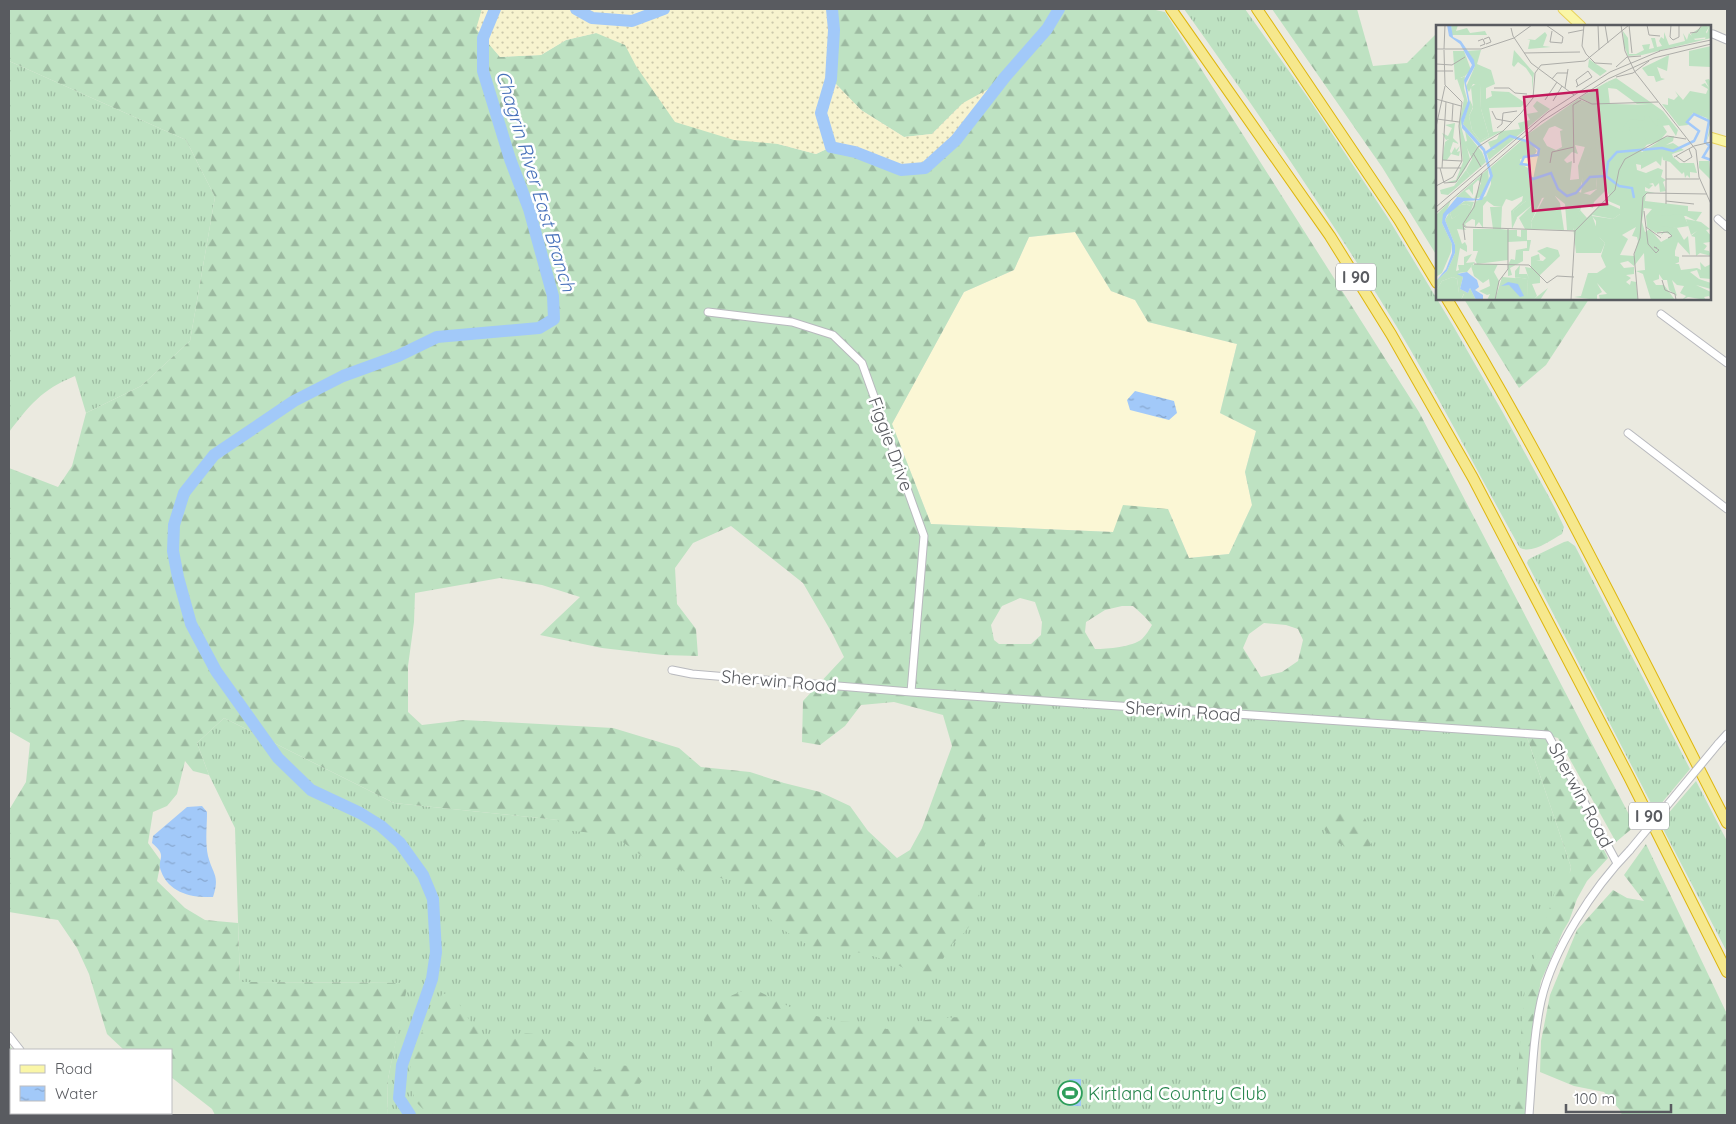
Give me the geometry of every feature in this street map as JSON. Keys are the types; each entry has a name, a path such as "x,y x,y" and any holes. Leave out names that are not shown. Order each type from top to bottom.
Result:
{"highway":[{"name":"I 90","path":"1171,9 1330,236 1391,334 1486,503 1629,777 1727,972"},
{"path":"1257,9 1388,204 1436,281"},
{"path":"1448,300 1476,347 1572,521 1727,823"}],"main road":[{"path":"1563,9 1580,25"},
{"path":"1711,136 1727,142"}],"street":[{"path":"1713,34 1727,40"},
{"path":"1718,220 1727,227"},
{"name":"Figgie Drive","path":"708,312 792,322 833,335 862,363 924,536 911,692"},
{"path":"1661,314 1727,363"},
{"path":"1628,433 1727,509"},
{"name":"Sherwin Road","path":"672,670 702,675 911,692 1548,735 1617,863"},
{"path":"1529,1115 1537,1021 1552,967 1581,912 1617,863 1727,734"},
{"path":"9,1036 19,1049"}],"shaded area":[{"path":"1075,232 1111,291 1135,300 1148,322 1237,344 1220,413 1256,431 1245,472 1252,505 1229,554 1189,558 1168,509 1113,532 931,524 892,424 964,292 1014,270 1029,237"}],"green space":[{"path":"9,9 482,9 477,29 500,57 541,55 566,40 623,29 778,144 816,154 831,147 855,152 901,170 963,103 932,134 904,137 861,110 831,79 834,30 832,9 1151,9 1165,12 1419,412 1635,826 1616,842 1558,738 1528,730 1280,713 1000,700 989,731 984,846 979,886 979,914 964,933 951,945 935,973 915,974 892,962 866,954 811,947 777,926 754,902 740,882 671,868 646,859 620,840 603,834 564,830 558,820 394,803 224,718 197,743 209,775 193,771 185,761 177,794 167,806 153,812 148,843 161,861 157,881 185,908 205,920 238,923 240,982 408,983 388,1079 387,1115 215,1115 212,1109 172,1078 172,1049 123,1049 107,1034 89,974 77,948 58,920 9,912 9,810 26,782 30,743 9,731 9,468 58,487 72,466 86,413 141,386 190,341 215,197 186,140 9,61","holes":["1075,232 1111,291 1135,300 1148,322 1237,344 1220,413 1256,431 1245,472 1252,505 1229,554 1189,558 1168,509 1123,505 1113,532 931,524 892,424 964,292 1014,270 1029,237","731,526 803,583 832,633 844,657 803,701 802,742 820,745 845,726 861,705 894,702 943,715 952,746 922,828 910,850 897,858 868,831 850,806 820,792 750,772 701,767 679,748 613,728 464,720 422,725 408,712 408,666 414,622 415,593 500,578 542,585 580,597 540,635 602,648 663,655 698,656 696,629 677,604 675,568 693,543","1020,598 1035,602 1042,622 1041,635 1031,644 999,644 994,640 991,625 1002,606","1122,606 1133,606 1152,625 1138,642 1120,647 1095,649 1085,632 1086,622 1105,610","1264,623 1286,625 1298,629 1303,640 1298,661 1282,672 1261,677 1243,648 1249,634"]},
{"path":"1184,9 1245,9 1311,102 1388,218 1502,411 1555,508 1564,527 1562,534 1536,548 1520,548 1435,393 1381,301 1285,153"},
{"path":"1272,9 1357,9 1373,66 1407,63 1436,34 1436,254 1382,167"},
{"path":"9,61 186,140 215,197 190,341 141,386 86,413 75,376 63,381 37,399 9,432"},
{"path":"1465,300 1588,300 1546,365 1519,388"},
{"path":"1568,541 1575,546 1690,769 1655,811 1527,563 1531,558"},
{"name":"Kirtland Country Club","path":"978,699 1527,737 1571,867 1563,901 1528,990 1521,1115 387,1115 388,1079 407,983 240,982 235,828 209,775 197,743 224,718 394,803 607,825 936,869"},
{"path":"1527,737 1547,738 1608,858 1587,881 1577,899 1569,921 1541,981 1534,1017 1525,1115 1514,1115 1525,987 1555,891 1561,877 1570,872 1571,867"},
{"path":"1696,781 1727,841 1727,952 1660,823"},
{"path":"1356,812 1364,816 1374,838 1369,848 1354,849 1338,843 1331,838 1322,825 1320,817 1322,813"},
{"path":"1646,844 1727,1014 1727,1115 1622,1115 1620,1110 1604,1092 1574,1086 1540,1072 1541,1041 1550,995 1577,930 1613,890 1627,898 1644,901 1624,875"},
{"path":"752,988 794,1009 812,1015 887,1029 925,1020 959,1017 977,1019 993,1037 990,1085 983,1115 681,1115 705,1087 712,1069 713,1043 702,1015 726,999"},
{"path":"452,993 470,1021 486,1038 497,1038 520,1033 558,1037 580,1048 596,1070 618,1065 630,1066 642,1081 612,1115 429,1115 415,1101 409,1072 427,1016 437,1007 442,994"},
{"path":"9,1045 12,1049 10,1049 9,1114"}],"sand":[{"path":"482,9 832,9 834,30 831,79 861,110 904,137 932,134 963,103 1003,81 956,140 925,168 901,170 855,152 831,147 816,154 778,144 734,140 675,122 636,66 625,45 596,33 566,40 541,55 500,57 476,29"}],"water":[{"path":"1135,391 1174,401 1177,413 1169,420 1130,410 1127,400"},
{"path":"202,806 207,812 207,851 216,879 213,897 189,895 175,889 161,871 160,851 152,843 153,836 187,807"},
{"name":"Kirtland Country Club","path":"1069,1079 1081,1079 1081,1106 1068,1106 1070,1098 1059,1098 1059,1088 1069,1088"}],"waterway":[{"name":"Chagrin River East Branch","path":"410,1115 399,1098 402,1065 432,979 436,952 433,899 423,875 400,843 381,826 360,813 311,790 278,758 216,671 191,624 173,551 174,525 184,493 214,455 294,401 343,376 398,356 437,337 539,328 554,319 553,296 529,209 510,159 483,71 483,38 495,9"},
{"name":"Chagrin River East Branch","path":"576,9 592,18 632,21 664,9"},
{"name":"Chagrin River East Branch","path":"832,9 834,30 831,79 821,113 831,147 855,152 901,170 925,168 956,140 1005,77 1047,29 1059,9"}],"place":[{"name":"Kirtland Country Club","path":"1070,1093"}]}
